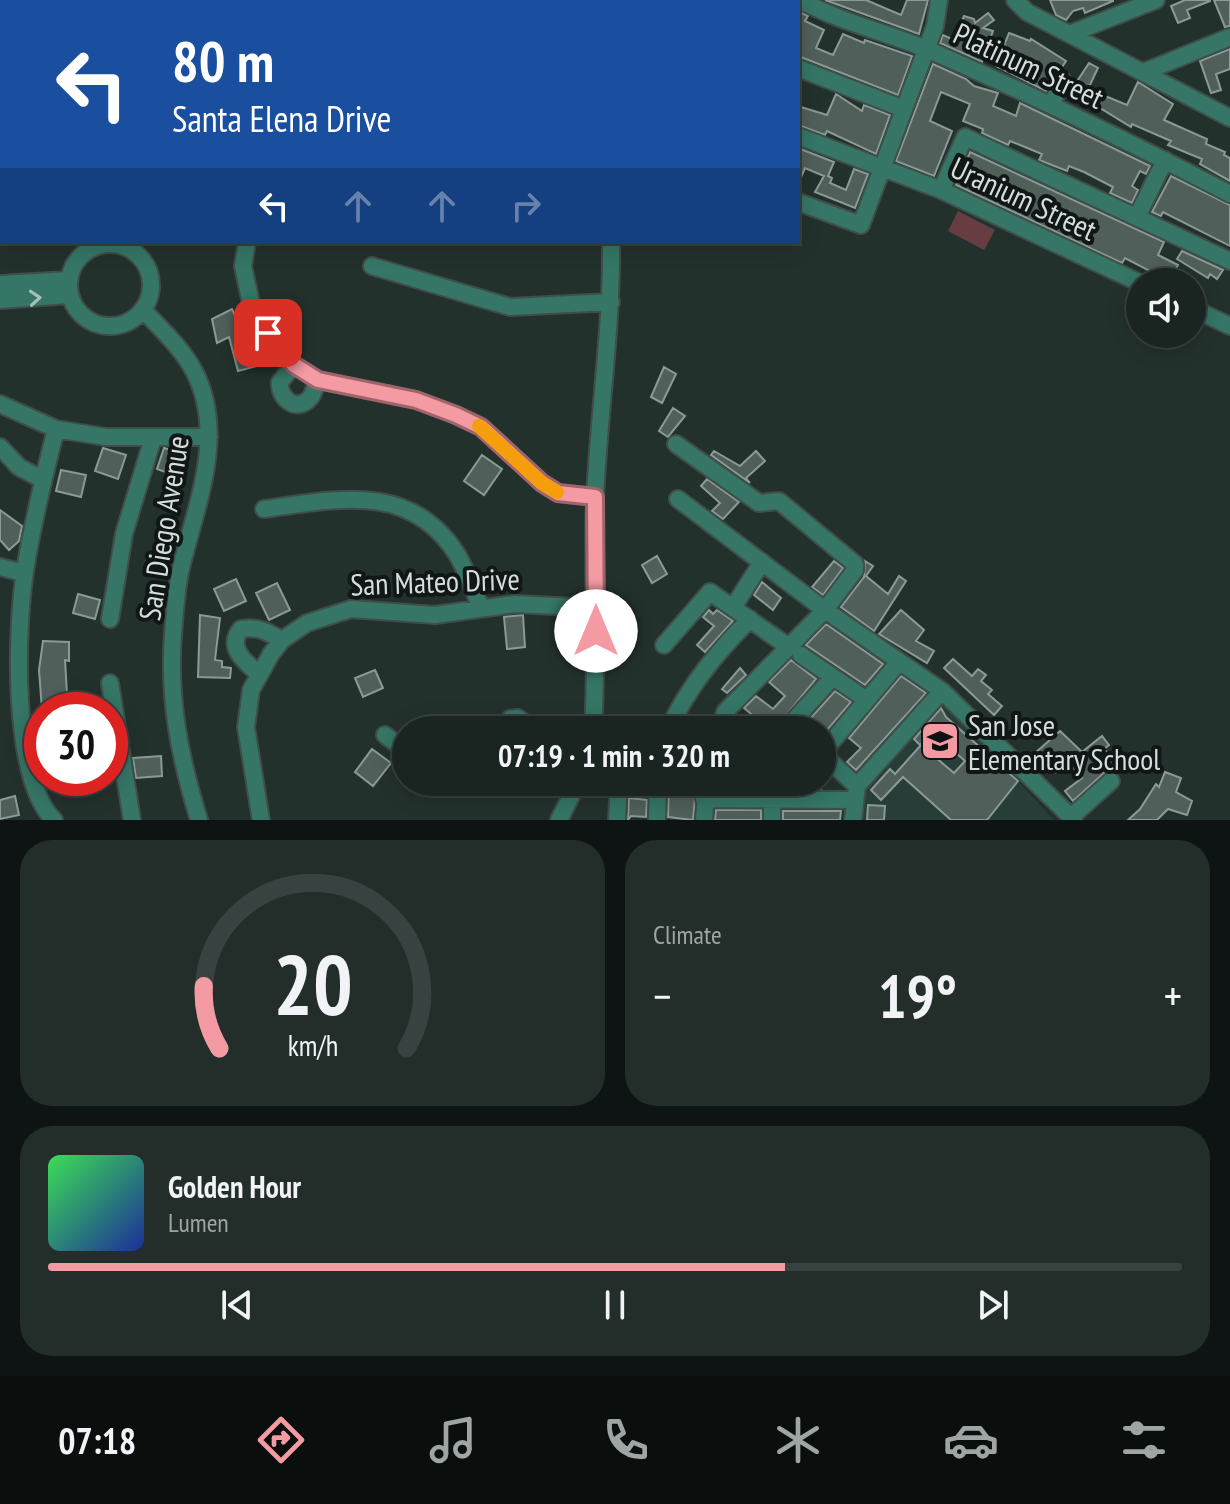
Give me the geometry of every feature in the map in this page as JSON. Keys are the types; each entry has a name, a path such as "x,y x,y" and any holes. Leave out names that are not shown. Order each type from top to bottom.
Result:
{"street":[{"name":"Platinum Street","path":"800,0 829,16 927,49 1051,105 1230,194"},
{"path":"800,203 861,225 927,49 939,0"},
{"path":"1015,0 1027,12 1226,111"},
{"path":"1072,33 1156,0"},
{"path":"1144,72 1230,37"},
{"path":"800,69 904,109"},
{"path":"1051,105 1063,81"},
{"name":"Uranium Street","path":"800,137 941,190 1126,276"},
{"path":"941,190 965,137 1230,261"},
{"path":"1137,217 1165,160"},
{"path":"118,244 133,246 142,258 152,284 143,310 122,326 95,325 84,318 69,288 80,255 92,248 118,244"},
{"path":"247,244 243,266 253,313 294,365 318,380 416,400 456,415 481,427 542,483 558,493 595,497"},
{"path":"593,716 595,497 611,302 611,244"},
{"path":"372,266 510,307 611,302"},
{"path":"0,284 69,288"},
{"path":"0,300 69,288"},
{"name":"San Diego Avenue","path":"143,310 195,372 209,437 206,470 180,572 171,705 180,753 199,820"},
{"path":"1206,315 1230,326"},
{"path":"294,365 282,376 279,387 288,402 299,404 309,400 318,380"},
{"path":"1,405 56,429 106,437 209,437"},
{"path":"54,820 40,799 30,771 24,736 19,659 24,573 56,429"},
{"path":"110,619 124,534 153,438"},
{"path":"676,444 759,503 779,501 855,564 855,570 795,651 724,716"},
{"path":"0,447 19,467 43,480"},
{"path":"264,509 348,497 398,506 443,538 457,556 481,607"},
{"path":"678,499 825,610 942,691 1072,818 1111,781"},
{"path":"734,606 762,562"},
{"path":"0,567 24,573"},
{"path":"664,645 710,592 867,700"},
{"name":"San Mateo Drive","path":"261,820 246,727 251,690 258,673 282,640 307,623 351,609 435,615 481,607 596,608"},
{"path":"675,716 715,653 750,619"},
{"path":"258,673 241,657 235,646 236,635 241,629 251,627 282,640"},
{"path":"836,737 899,662"},
{"path":"798,716 833,677"},
{"path":"110,683 132,820"},
{"path":"853,820 856,793 942,691"},
{"path":"385,735 392,740"},
{"path":"836,769 856,793"},
{"path":"745,796 772,800 856,793"},
{"path":"559,820 571,796"},
{"path":"617,820 618,796"},
{"path":"657,820 658,796"},
{"path":"704,820 705,796"},
{"path":"772,800 772,820"}],"shaded area":[{"path":"958,211 995,230 984,250 948,231"},
{"name":"San Jose Elementary School","path":"939,697 1054,820 859,820 862,785"}],"building":[{"path":"825,0 866,0 901,15 907,0 928,0 919,34"},
{"path":"1050,0 1113,1 1085,13 1083,8 1073,11 1066,20 1056,15"},
{"path":"1185,0 1210,1 1187,10 1190,18 1178,23 1171,6"},
{"path":"1214,0 1230,0 1230,26 1225,27"},
{"path":"800,12 808,16 805,21 824,30 816,48 833,55 843,34 912,56 898,95 800,57"},
{"path":"988,13 994,20 983,28 993,31 982,62 940,43 943,35 954,40 964,16 974,19 975,23"},
{"path":"1009,33 1031,39 1066,61 1046,91 996,66"},
{"path":"1230,49 1230,69 1216,74 1221,90 1211,93 1200,61"},
{"path":"1089,63 1098,68 1088,89 1127,105 1138,82 1173,104 1164,120 1207,139 1206,144 1225,152 1224,155 1230,158 1230,181 1200,164 1202,159 1168,145 1171,141 1132,124 1131,127 1095,105 1068,95"},
{"path":"933,64 974,86 998,93 993,106 1016,116 1020,103 1150,166 1146,174 1140,171 1132,186 1138,190 1132,203 1110,193 1113,187 1084,172 1069,166 1067,171 1039,160 1042,154 1010,141 1008,145 982,133 983,129 963,121 970,104 941,92 930,121 952,131 934,176 896,161"},
{"path":"836,94 862,111 864,105 890,115 876,154 827,131 825,135 800,126 800,107 827,115"},
{"path":"800,149 834,162 828,176 832,178 830,183 846,190 854,169 868,174 855,208 815,192 824,176 805,168 800,179"},
{"path":"970,152 1164,242 1158,255 1178,265 1176,268 1144,268 1125,258 1122,263 956,185"},
{"path":"1171,176 1230,205 1230,246 1163,212 1161,216 1152,212"},
{"path":"1182,251 1223,270 1217,279 1210,274 1208,278 1206,268 1192,268 1177,259"},
{"path":"232,309 253,356 265,353 268,363 238,371 229,337 217,343 212,319"},
{"path":"664,367 676,374 662,403 651,397"},
{"path":"673,408 685,416 668,437 659,431"},
{"path":"103,448 126,455 118,479 95,471"},
{"path":"164,448 189,455 181,478 157,469"},
{"path":"714,451 740,466 756,451 765,461 746,478 750,483 711,455"},
{"path":"482,455 502,469 484,495 464,481"},
{"path":"61,470 86,475 81,497 56,491"},
{"path":"707,479 739,502 723,519 712,511 720,503 701,486"},
{"path":"0,510 22,526 19,541 9,550 0,540"},
{"path":"657,556 667,574 652,583 642,565"},
{"path":"834,561 843,568 823,595 812,587"},
{"path":"865,561 873,566 866,576 888,594 899,576 906,581 874,631 841,607 864,577"},
{"path":"236,579 246,601 224,611 214,589"},
{"path":"762,582 781,598 773,610 754,595"},
{"path":"277,583 290,610 269,620 256,593"},
{"path":"78,594 100,600 95,619 73,613"},
{"path":"709,610 713,614 717,610 733,621 705,652 697,645 714,626 703,617"},
{"path":"901,610 924,630 916,641 934,651 927,663 879,634"},
{"path":"200,615 220,618 215,660 222,661 222,667 231,668 230,678 198,677"},
{"path":"523,615 525,647 507,649 504,617"},
{"path":"826,624 883,664 865,685 806,645"},
{"path":"43,641 69,642 69,661 65,660 67,692 41,692 39,670"},
{"path":"953,659 972,676 978,669 986,675 981,681 992,690 988,694 1002,706 994,715 944,668"},
{"path":"791,660 816,679 786,716 753,716 744,708 756,696 773,709 785,696 769,682"},
{"path":"740,668 746,675 727,693 722,689"},
{"path":"375,670 383,688 363,697 355,678"},
{"path":"901,676 926,693 856,770 847,762 861,748 849,738"},
{"path":"835,691 851,702 836,720 836,716 813,716"},
{"path":"941,708 946,717 1018,781 987,820 951,820 903,777 881,800 871,790 890,769 895,774 921,745 954,773 965,761 932,732 920,745 914,739"},
{"path":"1060,731 1082,752 1102,736 1109,745 1104,749 1120,767 1104,773 1073,801 1065,791 1082,778 1068,762 1056,773 1035,753"},
{"path":"372,749 391,763 373,786 355,772"},
{"path":"161,756 162,776 136,778 133,758"},
{"path":"1165,772 1181,778 1176,792 1192,801 1187,815 1168,809 1157,820 1128,820 1140,809 1156,784 1159,787"},
{"path":"15,796 19,815 0,819 0,800"},
{"path":"669,796 695,796 693,820 668,817"},
{"path":"629,798 647,800 646,817 631,816 628,820"},
{"path":"868,805 885,806 884,820 867,820"},
{"path":"716,810 761,810 761,820 715,820"},
{"path":"783,811 841,811 840,820 783,820"}],"slow traffic":[{"path":"479,426 542,483 557,492"}],"place":[{"name":"San Jose Elementary School","path":"940,741"}],"route":[{"path":"268,333 294,365 318,380 416,400 456,415 481,427 542,483 558,493 595,497 596,631"}]}
